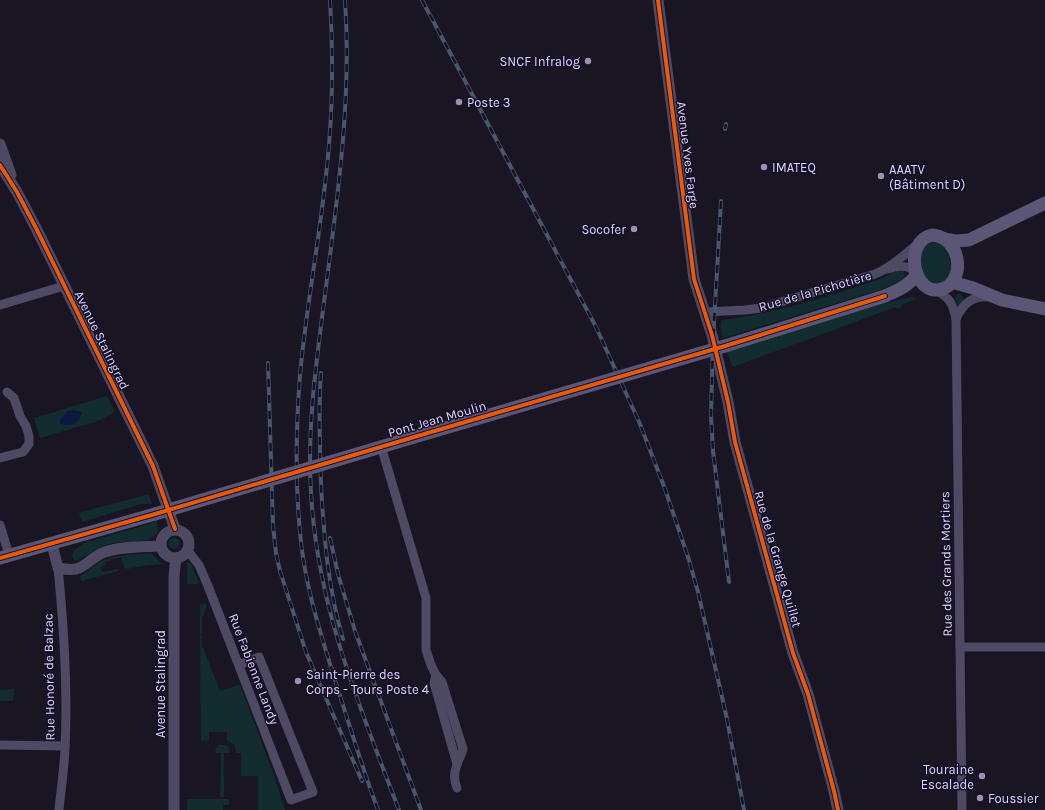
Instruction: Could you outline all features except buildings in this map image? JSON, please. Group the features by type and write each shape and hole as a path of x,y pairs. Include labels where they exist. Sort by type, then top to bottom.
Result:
{"main road":[{"path":"933,289 921,283 916,272 915,256 917,246 922,240 928,236 935,236 956,241 972,238 1045,203"},
{"path":"885,296 947,287 952,282 957,272 957,260 952,247 946,239"},
{"path":"885,296 906,286 912,281 916,272"},
{"path":"952,282 973,288 1002,300 1045,309"},
{"name":"Pont Jean Moulin","path":"4,557 156,514 381,446 725,346 885,296"}],"street":[{"name":"Avenue Yves Farge","path":"658,0 692,264 697,289 705,312"},
{"name":"Avenue Stalingrad","path":"0,144 17,192"},
{"name":"Avenue Stalingrad","path":"0,165 17,192 153,466 175,529"},
{"name":"Rue de la Pichotière","path":"705,312 761,308 875,274 885,270 917,246"},
{"path":"885,270 903,266 916,272"},
{"name":"Rue des Grands Mortiers","path":"952,282 952,296 956,318 962,810"},
{"path":"0,305 64,286"},
{"path":"933,289 948,299 954,307"},
{"path":"956,318 963,306 973,298 989,297 1002,300"},
{"name":"Rue de la Grange Quillet","path":"705,312 728,402 735,442 793,652 808,694 838,810"},
{"path":"0,458 23,452 29,444 29,436 26,426 20,416 14,398 7,392"},
{"path":"381,446 426,598 426,650 430,665 442,682 463,749 455,774 457,788"},
{"path":"0,525 4,557"},
{"path":"175,529 183,532 188,538 189,547 188,551 180,557 171,558 164,554 160,546 166,532 175,529"},
{"name":"Rue Honoré de Balzac","path":"52,544 58,568 65,646 65,746 59,810"},
{"path":"58,568 79,568 97,555 111,550 160,546"},
{"name":"Rue Fabienne Landy","path":"188,551 199,565 291,800 313,792 260,657 239,665"},
{"name":"Avenue Stalingrad","path":"174,810 174,576 176,558"},
{"path":"960,647 1045,647"},
{"path":"0,745 65,746"}],"green space":[{"path":"933,242 942,244 949,257 951,267 951,272 946,280 937,285 923,278 921,262 924,247"},
{"path":"904,270 905,279 880,290 723,338 720,326 722,320 802,304 880,279 892,272"},
{"path":"959,293 965,300 959,305 957,304 955,297"},
{"path":"911,297 917,299 901,305 902,307 897,309 896,307 733,367 726,351 870,307"},
{"path":"107,396 115,412 95,422 40,438 34,418","holes":["73,410 82,412 80,418 76,422 65,425 62,418 68,411"]},
{"path":"148,494 152,504 141,504 82,522 79,513"},
{"path":"157,520 158,533 149,540 113,543 101,547 76,561 73,559 72,555 74,550 84,543 149,524"},
{"path":"172,538 176,538 178,539 178,547 172,548 169,545 169,541"},
{"path":"151,553 162,564 127,569 124,567 121,557 105,562 106,565 101,566 102,572 118,569 119,571 81,581 80,576 101,561 119,556"},
{"path":"187,561 191,564 200,584 187,584"},
{"path":"206,604 207,606 202,618 202,634 200,634 200,605"},
{"path":"200,635 202,635 202,645 220,691 240,685 273,772 285,810 258,810 258,776 241,776 241,753 236,753 235,745 227,740 227,732 209,732 209,741 201,741"},
{"path":"14,689 13,701 0,701 0,690"},
{"path":"219,745 226,745 229,748 230,753 224,753 224,797 220,797 221,753 215,753 216,748"},
{"path":"187,799 229,799 229,805 223,805 223,810 187,810"}],"water":[{"path":"71,410 81,412 79,420 72,425 61,424 59,422 61,418"}],"railway":[{"path":"330,0 332,36 330,127 323,203 300,375 297,453 298,512 302,551 313,607 366,778 378,810"},
{"path":"345,0 347,38 345,113 338,189 313,397 310,444 311,492 315,534 331,615 355,693 399,810"},
{"path":"422,0 596,327 640,424 665,489 698,592 727,719 744,810"},
{"path":"725,129 726,124"},
{"path":"721,201 713,341 711,415 713,451 729,582"},
{"path":"268,363 273,526 280,571 306,652 362,781"},
{"path":"321,373 321,485 324,524 330,582 343,639"},
{"path":"330,538 338,574 355,631 421,810"}],"cycle path":[{"path":"658,0 694,279 712,335 728,402 735,442 793,653 808,694 838,810"},
{"path":"0,165 17,192 36,228 153,466 175,529"},
{"path":"0,558 155,514 725,346 885,296"}],"place":[{"name":"SNCF Infralog","path":"588,61"},
{"name":"Poste 3","path":"459,102"},
{"name":"IMATEQ","path":"764,167"},
{"name":"AAATV (Bâtiment D)","path":"881,176"},
{"name":"Socofer","path":"634,229"},
{"name":"Saint-Pierre des Corps - Tours Poste 4","path":"298,681"},
{"name":"Touraine Escalade","path":"982,776"},
{"name":"Foussier","path":"980,798"}]}
